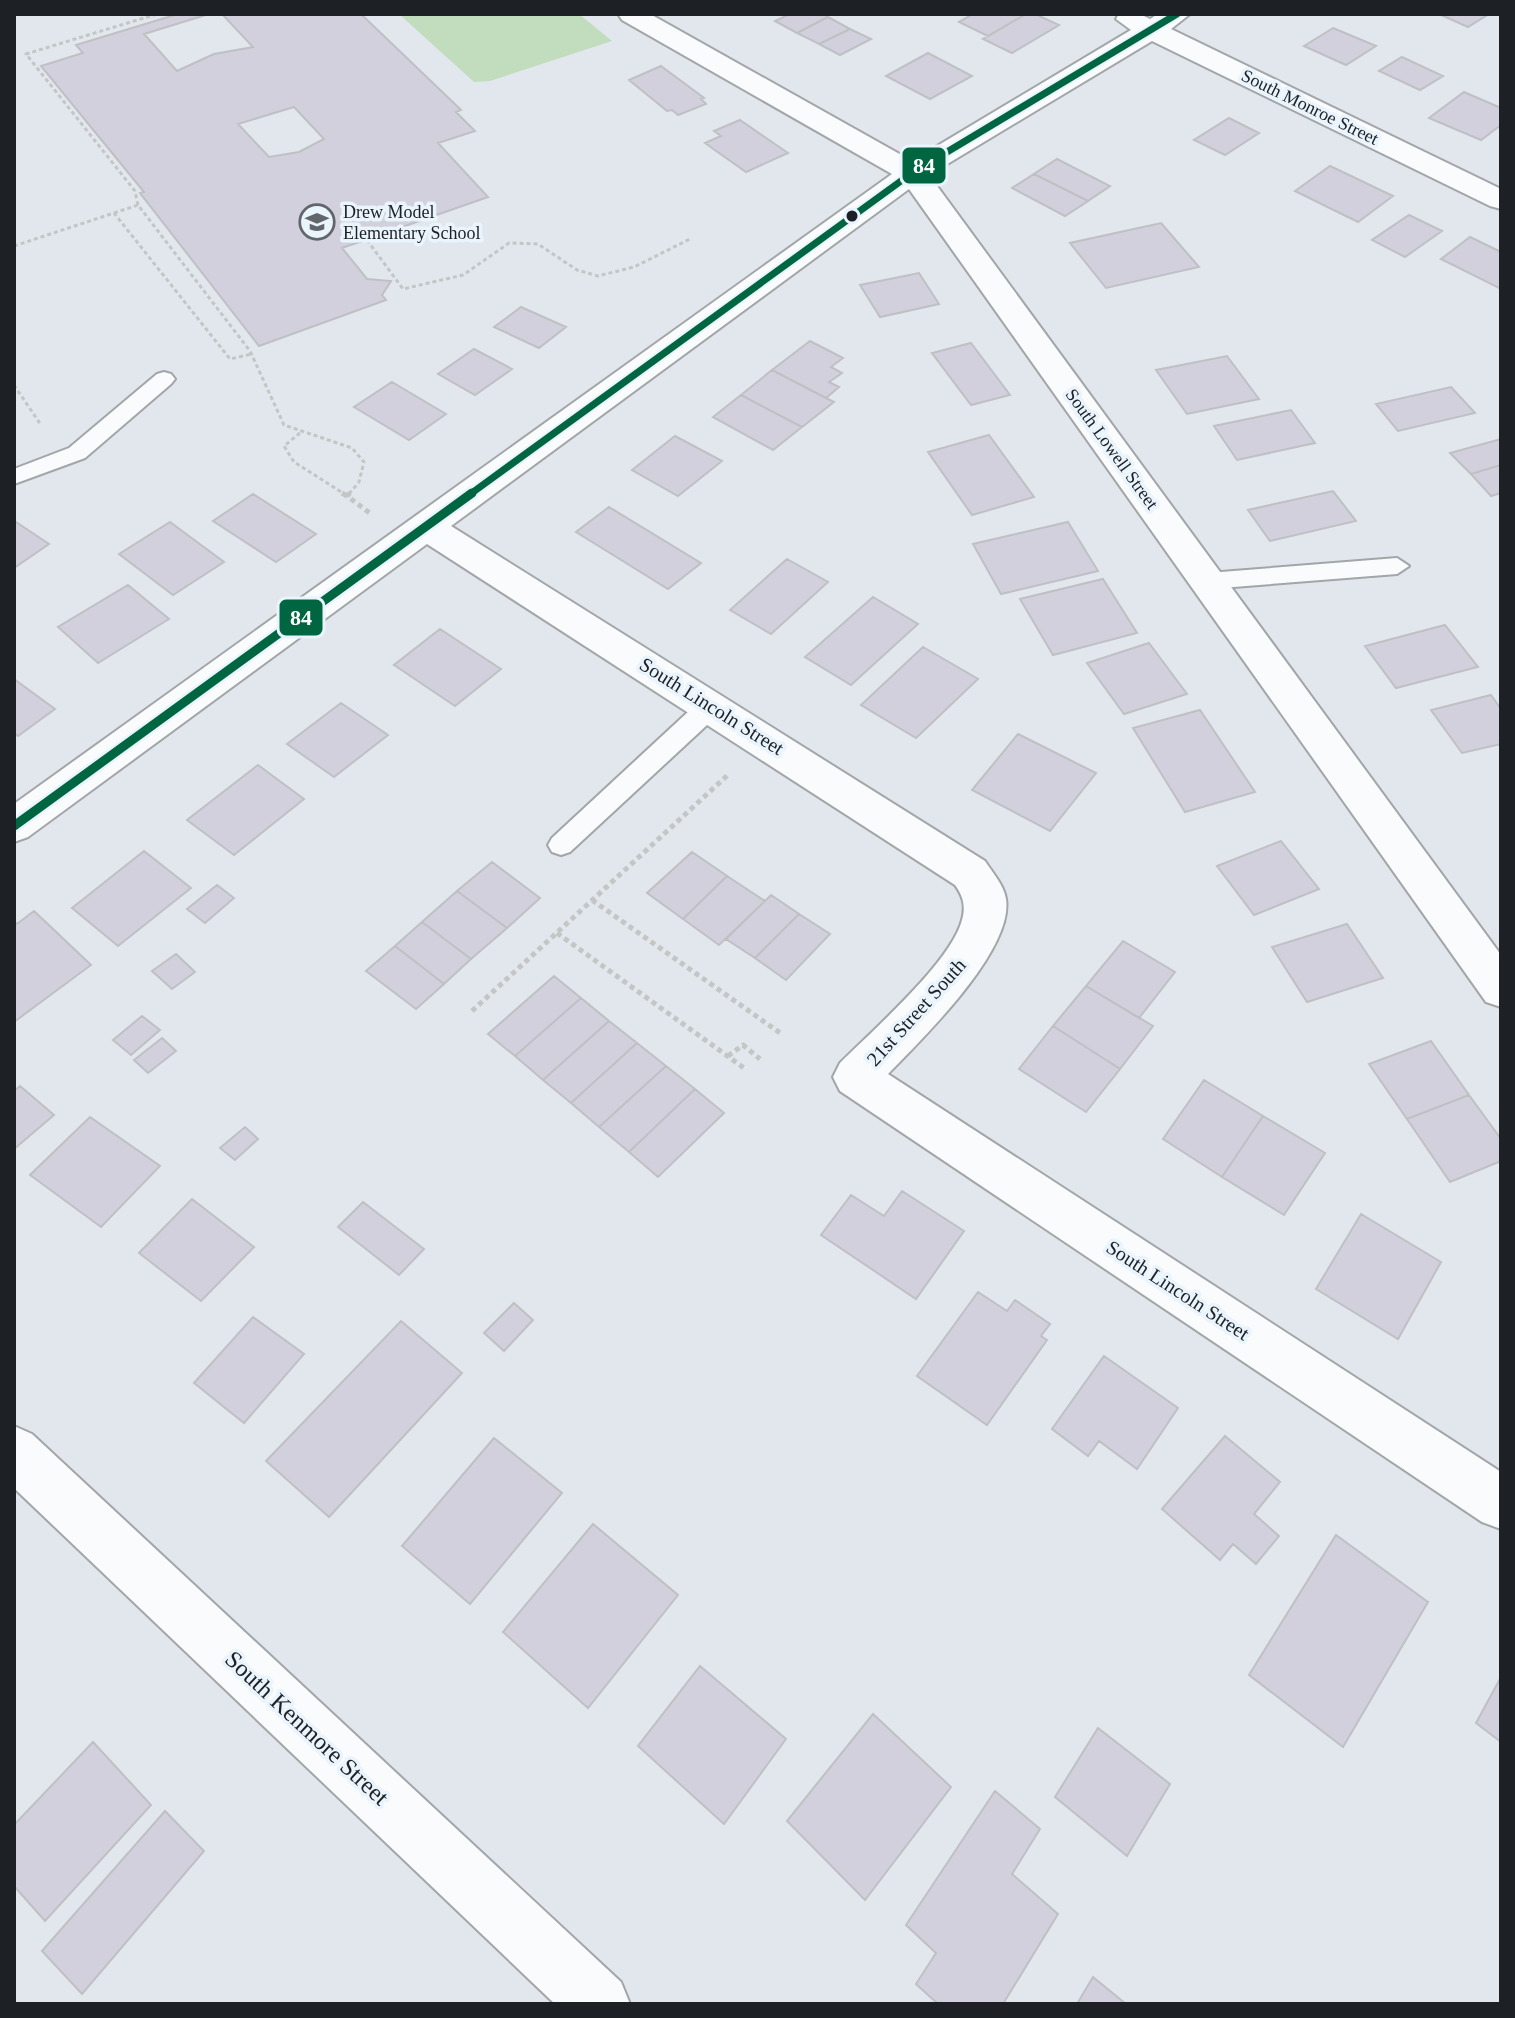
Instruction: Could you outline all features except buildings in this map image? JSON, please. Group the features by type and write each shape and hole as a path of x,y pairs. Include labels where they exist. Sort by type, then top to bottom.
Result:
{"street":[{"name":"South Lowell Street","path":"631,14 912,173 1501,989"},
{"name":"South Monroe Street","path":"1119,14 1164,22 1501,200"},
{"path":"14,826 912,173 1164,22"},
{"name":"South Lincoln Street","path":"425,526 948,855 970,873 985,900"},
{"name":"21st Street South","path":"856,1077 963,962 983,930 985,900"},
{"name":"South Lincoln Street","path":"856,1077 1501,1503"},
{"name":"South Kenmore Street","path":"14,1452 599,2004"}],"lane":[{"path":"14,477 77,453 164,379"},
{"path":"1208,581 1397,566"},
{"path":"561,845 711,706"}],"path":[{"path":"157,14 26,54 135,191 138,205 252,354 284,425 352,448 364,462 359,482 347,496"},
{"path":"14,246 138,205"},
{"path":"114,213 230,359 252,354"},
{"path":"367,240 403,289 464,275 506,243 533,243 558,253 575,270 597,276 624,270 690,239"},
{"path":"14,385 41,425"},
{"path":"301,433 284,446 294,462 376,518"},
{"path":"472,1011 740,763"},
{"path":"592,900 783,1035"},
{"path":"557,933 744,1068"},
{"path":"728,1056 743,1045 760,1059"}],"green space":[{"path":"399,14 579,14 612,41 490,81 474,82"}],"transit line":[{"name":"84","path":"14,826 912,173 1177,14"}],"place":[{"name":"Drew Model Elementary School","path":"317,222"}]}
